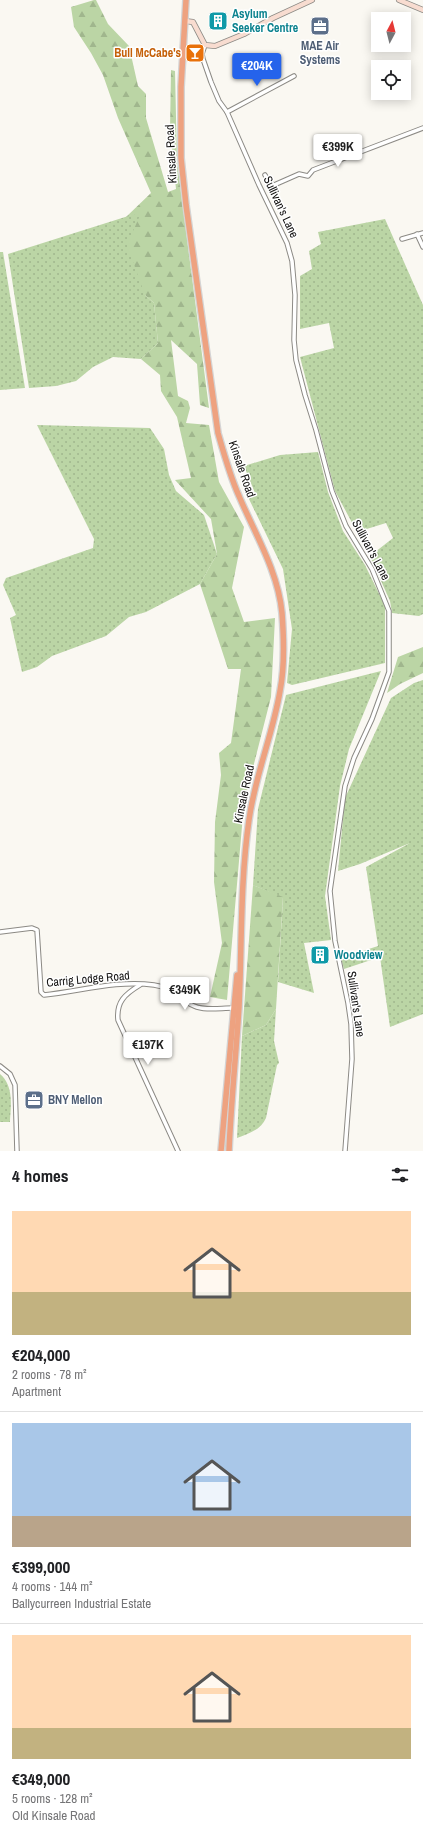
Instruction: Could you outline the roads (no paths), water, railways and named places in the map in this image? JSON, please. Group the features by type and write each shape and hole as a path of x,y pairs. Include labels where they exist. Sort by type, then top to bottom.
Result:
{"highway":[{"name":"Kinsale Road","path":"186,0 181,87 181,158 186,205 218,433 227,466 238,495 272,570 281,611 283,636 283,662 280,692 256,779 248,822 241,937 239,1007 229,1151"},
{"name":"Kinsale Road","path":"221,1151 233,1008 241,937"}],"main road":[{"path":"185,21 193,22 205,45 215,46 244,34 273,18 312,0"},
{"path":"400,0 423,10"}],"street":[{"name":"Sullivan's Lane","path":"205,45 202,54 219,100 228,112 259,185 287,243 292,262 295,295 294,340 296,360 332,492 346,526 372,568 389,611 390,672 374,714 354,758 345,786 330,891 335,940 351,1024 352,1059 345,1151"},
{"path":"228,112 294,76"},
{"path":"265,175 268,182 274,185 299,174 308,176 313,170 423,128"},
{"path":"402,239 423,233"},
{"path":"417,234 423,247"},
{"path":"0,932 32,928 35,929 37,923"},
{"name":"Carrig Lodge Road","path":"35,929 37,930 38,935 41,992 44,995 98,986 142,985"},
{"path":"178,1151 118,1020 118,1007 122,998 142,985 154,985 167,988 186,1002 198,1008 233,1008"},
{"path":"0,1066 10,1074 15,1085 17,1151"}],"place":[{"name":"Asylum Seeker Centre","path":"218,21"},
{"name":"MAE Air Systems","path":"320,26"},
{"name":"Bull McCabe's","path":"195,53"},
{"name":"Woodview","path":"320,955"},
{"name":"BNY Mellon","path":"34,1100"}]}
